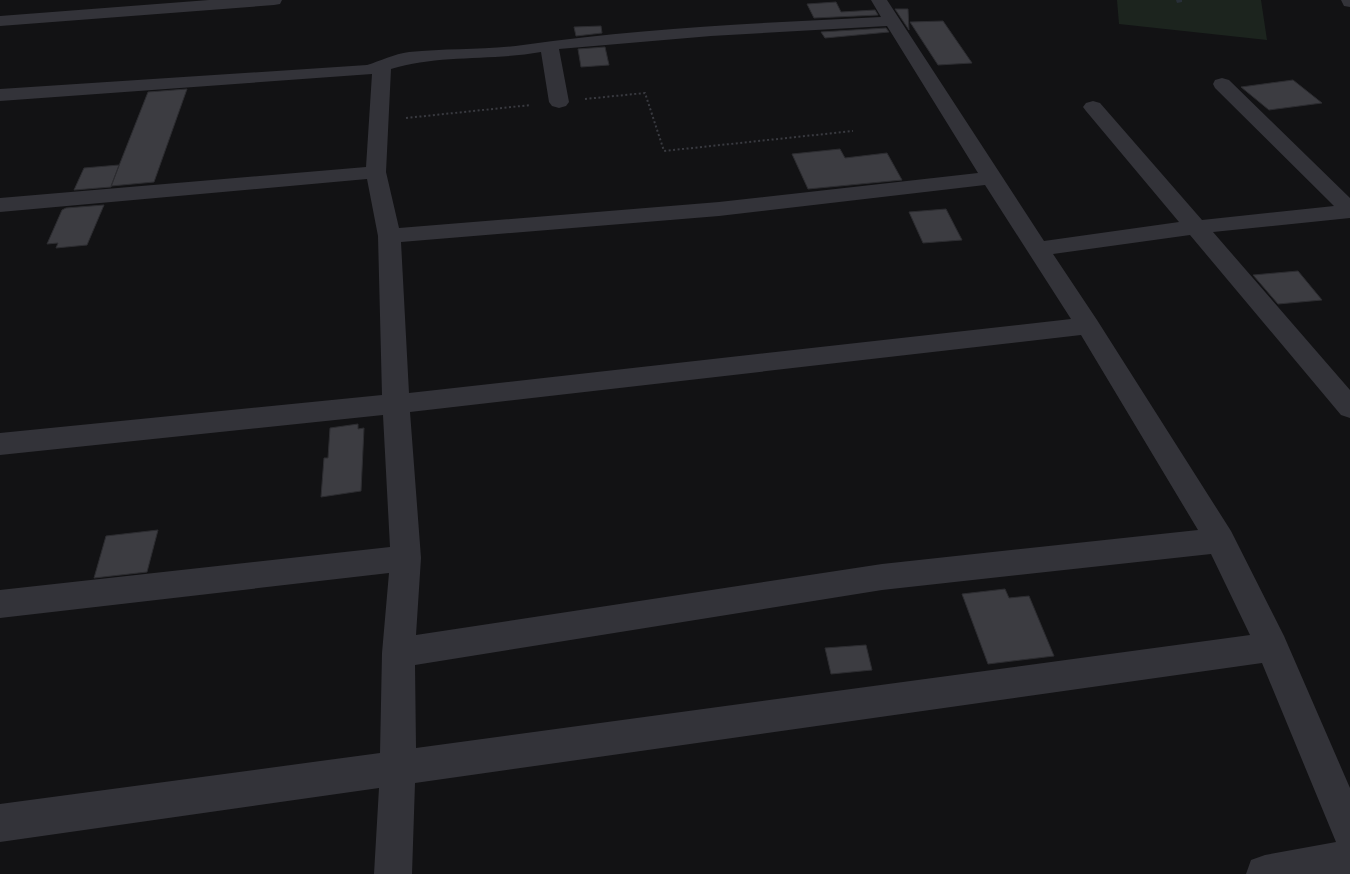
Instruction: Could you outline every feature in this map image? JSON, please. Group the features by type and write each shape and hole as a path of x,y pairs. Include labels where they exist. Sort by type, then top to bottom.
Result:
{"street":[{"path":"0,21 274,0"},
{"path":"879,0 894,21 991,178 1088,326 1220,540 1272,647 1350,832"},
{"path":"0,95 304,76 368,70 382,64 408,58 522,50 549,45 711,31 894,21"},
{"path":"549,45 559,102"},
{"path":"382,64 376,172 388,236 406,558 398,653 398,768 393,874"},
{"path":"1222,84 1350,211"},
{"path":"1093,107 1350,408"},
{"path":"0,205 376,172"},
{"path":"388,236 719,209 991,178"},
{"path":"1038,250 1197,227 1350,211"},
{"path":"0,444 396,404 1088,326"},
{"path":"398,653 882,577 1220,540"},
{"path":"0,604 406,558"},
{"path":"0,823 1272,647"},
{"path":"1265,874 1350,859"}],"path":[{"path":"380,121 645,93 664,151 853,131"}],"shaded area":[{"path":"1117,0 1261,0 1267,40 1119,24"}],"building":[{"path":"836,2 841,12 875,10 878,15 814,18 807,4"},
{"path":"895,9 908,9 909,30"},
{"path":"943,21 972,63 938,65 910,22"},
{"path":"601,26 602,33 576,36 574,27"},
{"path":"886,28 889,32 825,38 821,32"},
{"path":"605,47 609,65 581,67 578,49"},
{"path":"1293,80 1322,103 1269,110 1241,87"},
{"path":"187,89 154,182 111,186 148,92"},
{"path":"840,149 845,158 887,153 902,180 808,189 792,154"},
{"path":"119,165 111,187 74,190 84,168"},
{"path":"104,205 87,245 56,248 58,243 47,244 62,210 66,208"},
{"path":"946,209 962,240 923,243 909,212"},
{"path":"1298,271 1322,300 1278,304 1253,275"},
{"path":"358,424 358,429 364,428 361,491 321,497 324,458 328,458 330,428"},
{"path":"158,530 147,572 94,578 106,536"},
{"path":"1005,589 1009,598 1029,596 1054,656 988,664 962,594"},
{"path":"866,645 872,670 831,674 825,648"}]}
